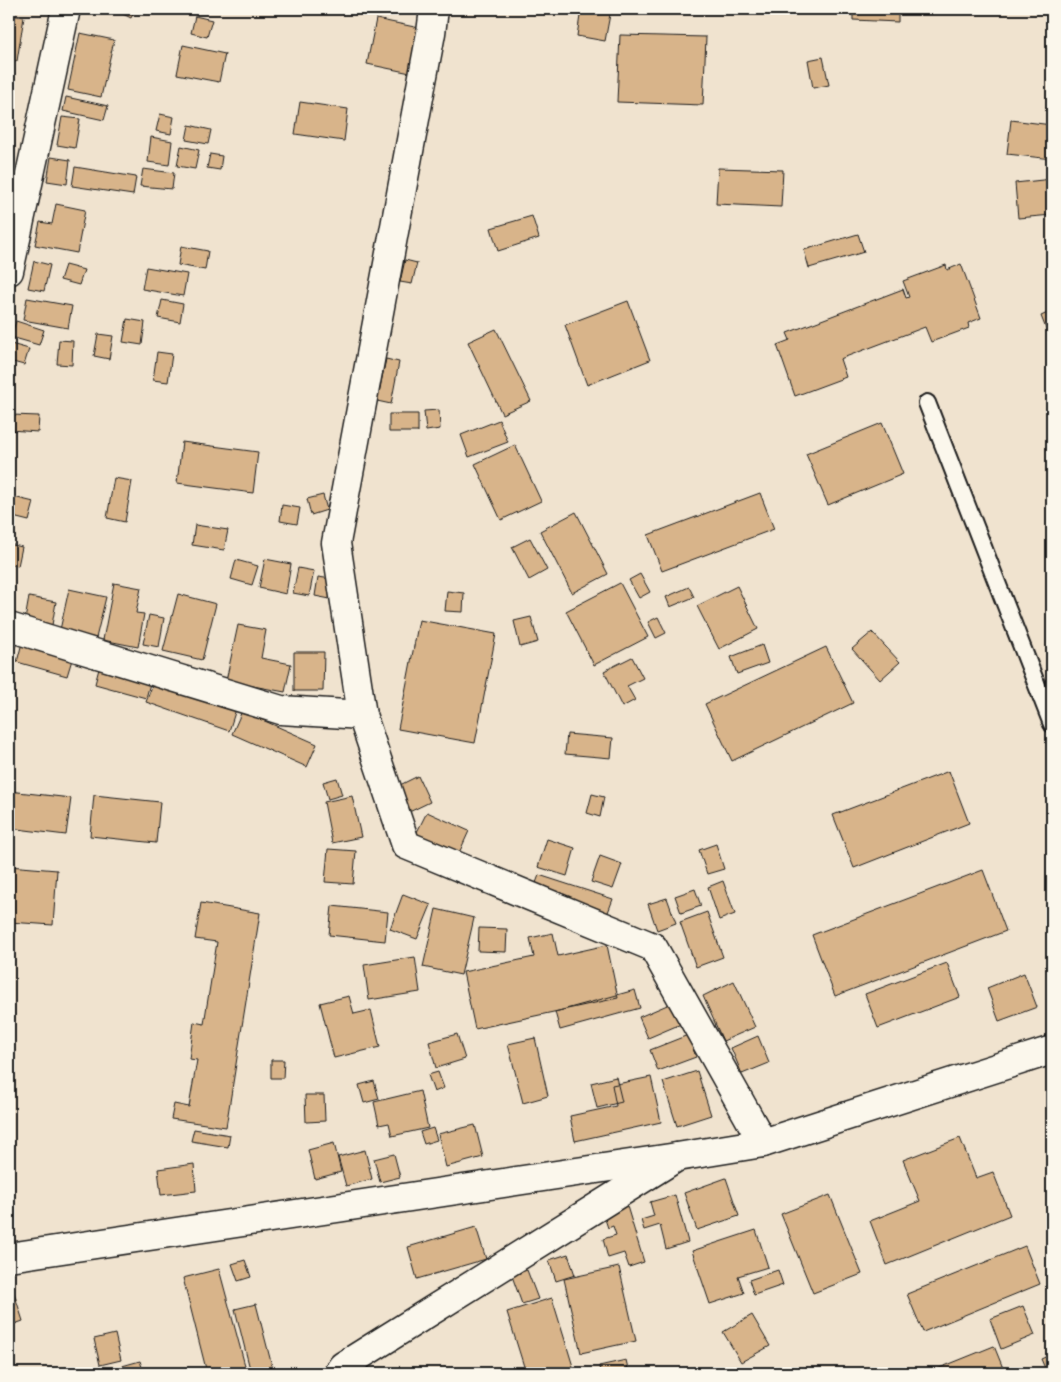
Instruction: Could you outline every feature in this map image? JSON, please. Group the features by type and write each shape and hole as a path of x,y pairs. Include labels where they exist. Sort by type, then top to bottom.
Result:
{"street":[{"path":"9,271 66,9"},
{"path":"434,9 432,33 336,543 362,715 406,845 653,947 763,1143"},
{"path":"9,627 280,710 362,715"},
{"path":"9,1257 763,1143 1052,1050"},
{"path":"338,1373 343,1366 677,1157"}],"lane":[{"path":"927,403 1052,724"}],"building":[{"path":"118,9 135,9 131,18 117,11"},
{"path":"581,9 611,9 605,41 577,36"},
{"path":"853,9 898,9 898,22 853,20"},
{"path":"9,15 24,17 17,61 9,60"},
{"path":"195,16 212,20 207,37 191,33"},
{"path":"376,19 429,30 420,75 367,64"},
{"path":"80,33 114,40 101,97 68,90"},
{"path":"620,35 706,37 703,105 617,102"},
{"path":"183,45 225,54 219,82 177,74"},
{"path":"823,57 829,85 813,88 808,60"},
{"path":"66,97 108,106 104,120 63,111"},
{"path":"300,102 348,109 344,141 295,134"},
{"path":"160,114 174,117 171,134 156,131"},
{"path":"62,117 80,119 75,148 57,145"},
{"path":"1011,120 1052,125 1052,159 1007,154"},
{"path":"189,125 211,130 208,144 186,140"},
{"path":"151,137 172,141 169,165 148,162"},
{"path":"181,146 199,150 195,169 177,166"},
{"path":"210,154 222,156 220,170 207,168"},
{"path":"51,157 70,160 67,184 47,181"},
{"path":"75,167 136,177 133,195 72,186"},
{"path":"718,168 783,170 781,207 716,204"},
{"path":"143,169 174,173 172,189 140,186"},
{"path":"1052,179 1052,215 1018,218 1015,183"},
{"path":"56,204 85,210 77,253 35,245 40,222 52,224"},
{"path":"532,216 539,238 498,251 491,228"},
{"path":"858,234 864,252 809,268 804,250"},
{"path":"181,246 208,251 205,270 178,265"},
{"path":"405,260 417,263 412,284 400,282"},
{"path":"34,261 50,265 44,291 28,288"},
{"path":"961,264 981,318 968,323 969,328 931,342 925,327 840,359 846,377 795,396 777,345 790,340 787,333 903,289 906,298 909,297 903,281 946,265 947,270"},
{"path":"65,265 84,270 79,285 60,280"},
{"path":"146,267 187,274 183,296 142,289"},
{"path":"27,298 72,306 68,328 23,320"},
{"path":"162,300 183,304 180,322 158,318"},
{"path":"628,301 650,360 587,385 565,325"},
{"path":"1052,311 1052,344 1041,316"},
{"path":"127,319 145,322 142,345 123,342"},
{"path":"16,321 44,330 39,345 11,337"},
{"path":"496,329 531,401 502,414 468,342"},
{"path":"98,334 113,336 109,359 94,356"},
{"path":"59,340 73,341 72,365 57,364"},
{"path":"11,344 29,349 24,365 9,361"},
{"path":"157,352 172,354 168,382 153,380"},
{"path":"386,359 399,362 391,404 377,401"},
{"path":"439,410 440,429 426,431 424,411"},
{"path":"389,414 418,414 418,432 389,432"},
{"path":"12,415 39,416 38,432 10,430"},
{"path":"499,420 508,442 469,457 461,435"},
{"path":"882,423 903,474 828,505 806,454"},
{"path":"182,442 258,452 253,493 177,483"},
{"path":"515,445 541,501 501,520 475,464"},
{"path":"114,478 132,481 125,522 107,518"},
{"path":"760,493 774,529 662,571 648,535"},
{"path":"323,495 327,510 311,515 307,499"},
{"path":"9,496 34,502 29,521 9,516"},
{"path":"282,505 300,508 297,524 280,521"},
{"path":"576,512 608,574 572,593 540,531"},
{"path":"195,525 228,530 224,550 192,545"},
{"path":"530,538 547,570 529,580 512,547"},
{"path":"9,544 22,547 18,566 9,564"},
{"path":"265,559 291,564 286,594 259,588"},
{"path":"236,560 258,566 252,585 231,579"},
{"path":"298,568 314,571 309,596 293,593"},
{"path":"640,574 650,592 639,598 629,580"},
{"path":"318,577 338,580 335,600 315,596"},
{"path":"114,583 141,588 136,613 144,614 138,647 103,640"},
{"path":"620,583 648,637 594,665 566,611"},
{"path":"737,586 758,629 719,649 697,606"},
{"path":"689,587 694,597 670,607 666,597"},
{"path":"69,589 106,597 96,638 60,630"},
{"path":"447,591 464,593 463,612 445,611"},
{"path":"178,594 216,604 202,660 163,651"},
{"path":"29,597 56,602 52,625 25,620"},
{"path":"149,615 164,618 159,647 143,644"},
{"path":"531,617 538,642 520,647 514,621"},
{"path":"658,617 666,633 656,638 648,622"},
{"path":"419,620 496,634 475,743 398,729"},
{"path":"238,625 266,630 261,658 291,664 285,692 226,681"},
{"path":"872,632 900,662 880,680 852,649"},
{"path":"9,634 18,637 11,660 9,659"},
{"path":"23,639 74,653 67,676 17,662"},
{"path":"762,645 768,663 737,674 731,657"},
{"path":"826,647 853,703 732,761 705,704"},
{"path":"294,652 324,652 323,691 294,691"},
{"path":"632,657 643,678 627,686 635,700 622,707 604,671"},
{"path":"101,661 152,676 146,698 95,684"},
{"path":"155,678 237,706 229,731 146,702"},
{"path":"242,711 317,744 307,767 232,734"},
{"path":"567,734 613,738 611,758 565,754"},
{"path":"949,771 969,823 854,868 833,815"},
{"path":"418,776 430,802 405,814 392,789"},
{"path":"337,778 342,795 328,799 323,782"},
{"path":"9,791 71,798 66,835 9,828"},
{"path":"592,794 604,797 600,817 587,813"},
{"path":"94,795 160,802 156,843 90,836"},
{"path":"352,796 361,837 332,843 324,802"},
{"path":"427,812 469,831 459,853 416,834"},
{"path":"547,839 575,848 567,876 538,867"},
{"path":"716,844 724,869 707,874 699,850"},
{"path":"328,849 356,851 353,884 325,882"},
{"path":"600,856 622,864 613,889 591,882"},
{"path":"9,866 57,870 53,925 9,922"},
{"path":"983,870 1006,931 835,996 812,935"},
{"path":"539,875 613,899 607,915 533,891"},
{"path":"723,881 735,914 719,920 708,887"},
{"path":"695,889 701,906 681,913 675,896"},
{"path":"403,894 431,905 417,939 390,929"},
{"path":"667,898 676,923 657,930 648,904"},
{"path":"201,903 260,913 226,1127 171,1119 174,1104 189,1107 197,1060 189,1059 194,1022 204,1024 217,942 195,939"},
{"path":"332,906 388,912 385,941 329,935"},
{"path":"436,909 474,918 461,975 423,967"},
{"path":"707,912 723,957 696,967 680,922"},
{"path":"479,928 507,929 506,952 478,951"},
{"path":"553,933 558,956 607,945 618,998 475,1029 463,972 534,957 530,938"},
{"path":"415,957 420,992 369,1000 364,965"},
{"path":"947,963 960,997 878,1028 865,994"},
{"path":"1024,973 1037,1007 999,1021 987,988"},
{"path":"734,981 755,1027 723,1041 703,996"},
{"path":"635,990 640,1008 560,1030 555,1012"},
{"path":"349,996 354,1014 371,1010 380,1047 334,1058 320,1003"},
{"path":"672,1003 681,1024 648,1038 639,1017"},
{"path":"457,1034 465,1059 436,1068 429,1042"},
{"path":"688,1035 696,1057 658,1071 650,1050"},
{"path":"758,1036 769,1063 742,1074 731,1048"},
{"path":"535,1038 548,1096 523,1103 508,1044"},
{"path":"271,1060 284,1060 283,1078 271,1078"},
{"path":"697,1071 711,1115 677,1126 663,1082"},
{"path":"438,1072 444,1088 434,1092 428,1075"},
{"path":"616,1077 622,1102 597,1108 591,1083"},
{"path":"651,1077 661,1122 575,1141 570,1116 616,1106 612,1085"},
{"path":"374,1081 379,1099 364,1103 359,1085"},
{"path":"420,1091 428,1128 392,1136 389,1123 379,1125 374,1102"},
{"path":"305,1095 324,1095 325,1121 306,1122"},
{"path":"475,1125 483,1157 446,1167 438,1134"},
{"path":"433,1128 437,1140 424,1144 420,1132"},
{"path":"194,1129 230,1135 228,1147 191,1141"},
{"path":"960,1138 976,1178 993,1172 1010,1215 887,1265 870,1221 920,1201 903,1160"},
{"path":"334,1143 341,1172 315,1179 308,1150"},
{"path":"365,1150 372,1179 346,1186 338,1157"},
{"path":"394,1154 400,1177 380,1182 374,1159"},
{"path":"194,1164 196,1191 161,1195 158,1169"},
{"path":"726,1178 739,1216 697,1230 684,1193"},
{"path":"675,1195 688,1242 666,1249 660,1225 644,1230 641,1220 654,1216 650,1202"},
{"path":"830,1195 862,1274 813,1293 781,1214"},
{"path":"626,1203 644,1262 629,1267 624,1253 608,1258 603,1239 616,1235 613,1226 608,1228 604,1216"},
{"path":"476,1227 486,1259 417,1279 408,1247"},
{"path":"756,1230 768,1267 738,1276 744,1293 710,1304 692,1251"},
{"path":"1025,1246 1040,1284 923,1332 907,1294"},
{"path":"568,1254 575,1275 556,1281 549,1260"},
{"path":"245,1260 251,1277 238,1281 232,1264"},
{"path":"619,1267 636,1341 581,1353 564,1279"},
{"path":"219,1269 247,1373 207,1373 183,1278"},
{"path":"527,1270 538,1299 522,1304 512,1276"},
{"path":"778,1270 783,1285 754,1295 749,1280"},
{"path":"14,1293 23,1321 9,1326 9,1295"},
{"path":"552,1298 575,1373 526,1373 507,1312"},
{"path":"256,1304 273,1370 251,1373 235,1309"},
{"path":"1023,1306 1035,1335 1001,1349 990,1319"},
{"path":"752,1315 770,1346 741,1362 723,1332"},
{"path":"115,1334 121,1360 100,1365 94,1339"},
{"path":"994,1346 1005,1373 938,1373 937,1369"},
{"path":"1052,1354 1052,1373 1047,1373 1041,1359"},
{"path":"626,1360 629,1373 600,1373 599,1366"},
{"path":"140,1361 144,1373 124,1373 122,1366"}]}
